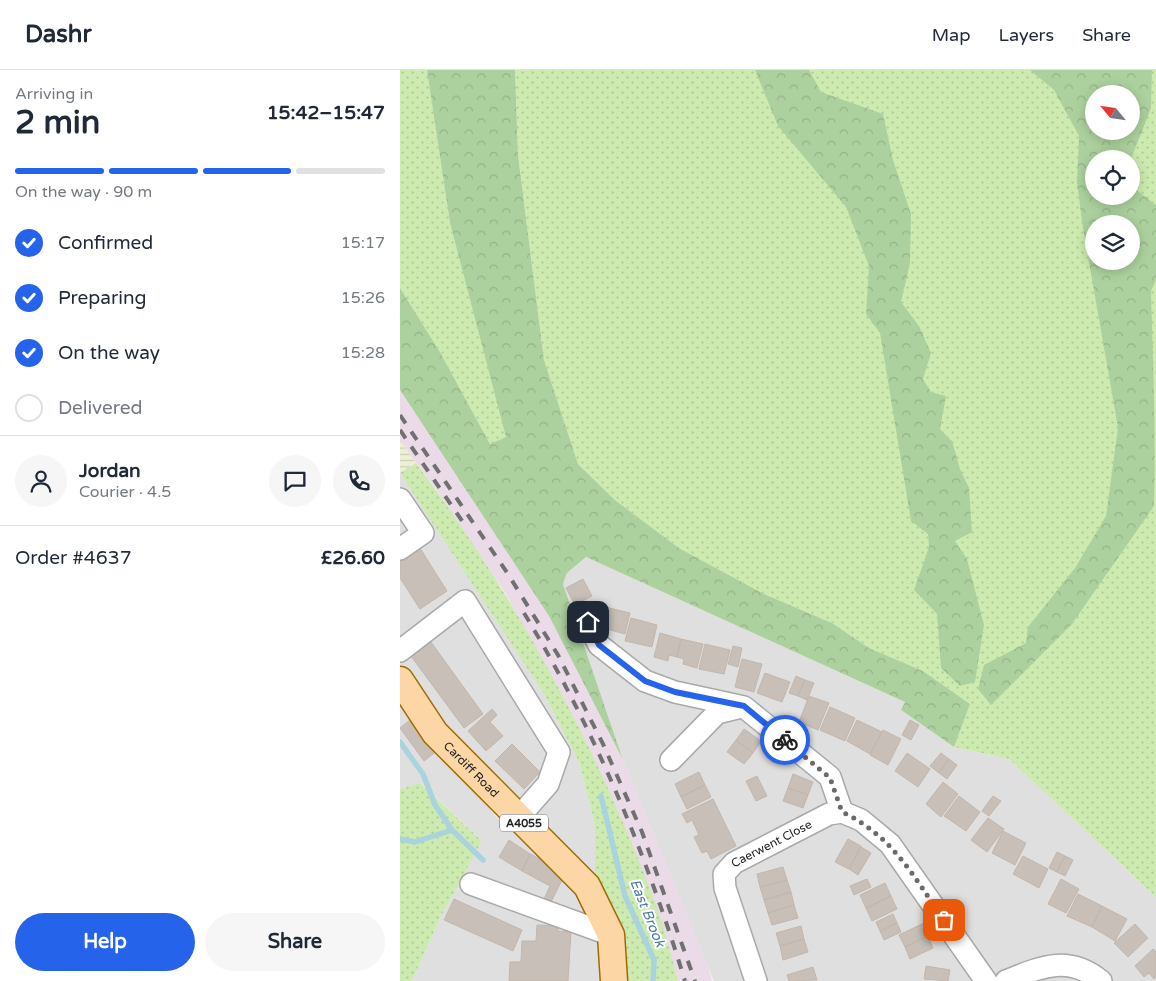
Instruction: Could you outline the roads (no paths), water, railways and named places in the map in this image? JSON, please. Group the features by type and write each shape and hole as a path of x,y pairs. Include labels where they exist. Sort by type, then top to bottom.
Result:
{"main road":[{"name":"Cardiff Road","path":"400,680 435,733 587,886 611,935 614,981"}],"street":[{"path":"400,499 423,533 400,549"},
{"path":"400,651 465,601 559,752 548,784 518,818"},
{"path":"588,622 599,645 645,681 675,692 744,706 830,778 842,812 861,820 890,844 986,981"},
{"path":"671,760 717,713 744,706"},
{"name":"Caerwent Close","path":"756,981 725,888 724,874 734,864 829,814 842,812"},
{"path":"471,884 611,935"},
{"path":"1006,981 1037,968 1063,964 1089,971 1101,981"}],"waterway":[{"path":"400,742 423,774 435,805 452,830"},
{"name":"East Brook","path":"601,796 625,896 654,960 653,981"},
{"name":"East Brook","path":"400,839 415,842 452,830 483,860"}],"railway":[{"path":"400,415 508,574 558,655 603,744 642,832 695,981"},
{"path":"400,430 467,528"},
{"path":"524,613 573,701 616,792 653,886 685,981"}]}
